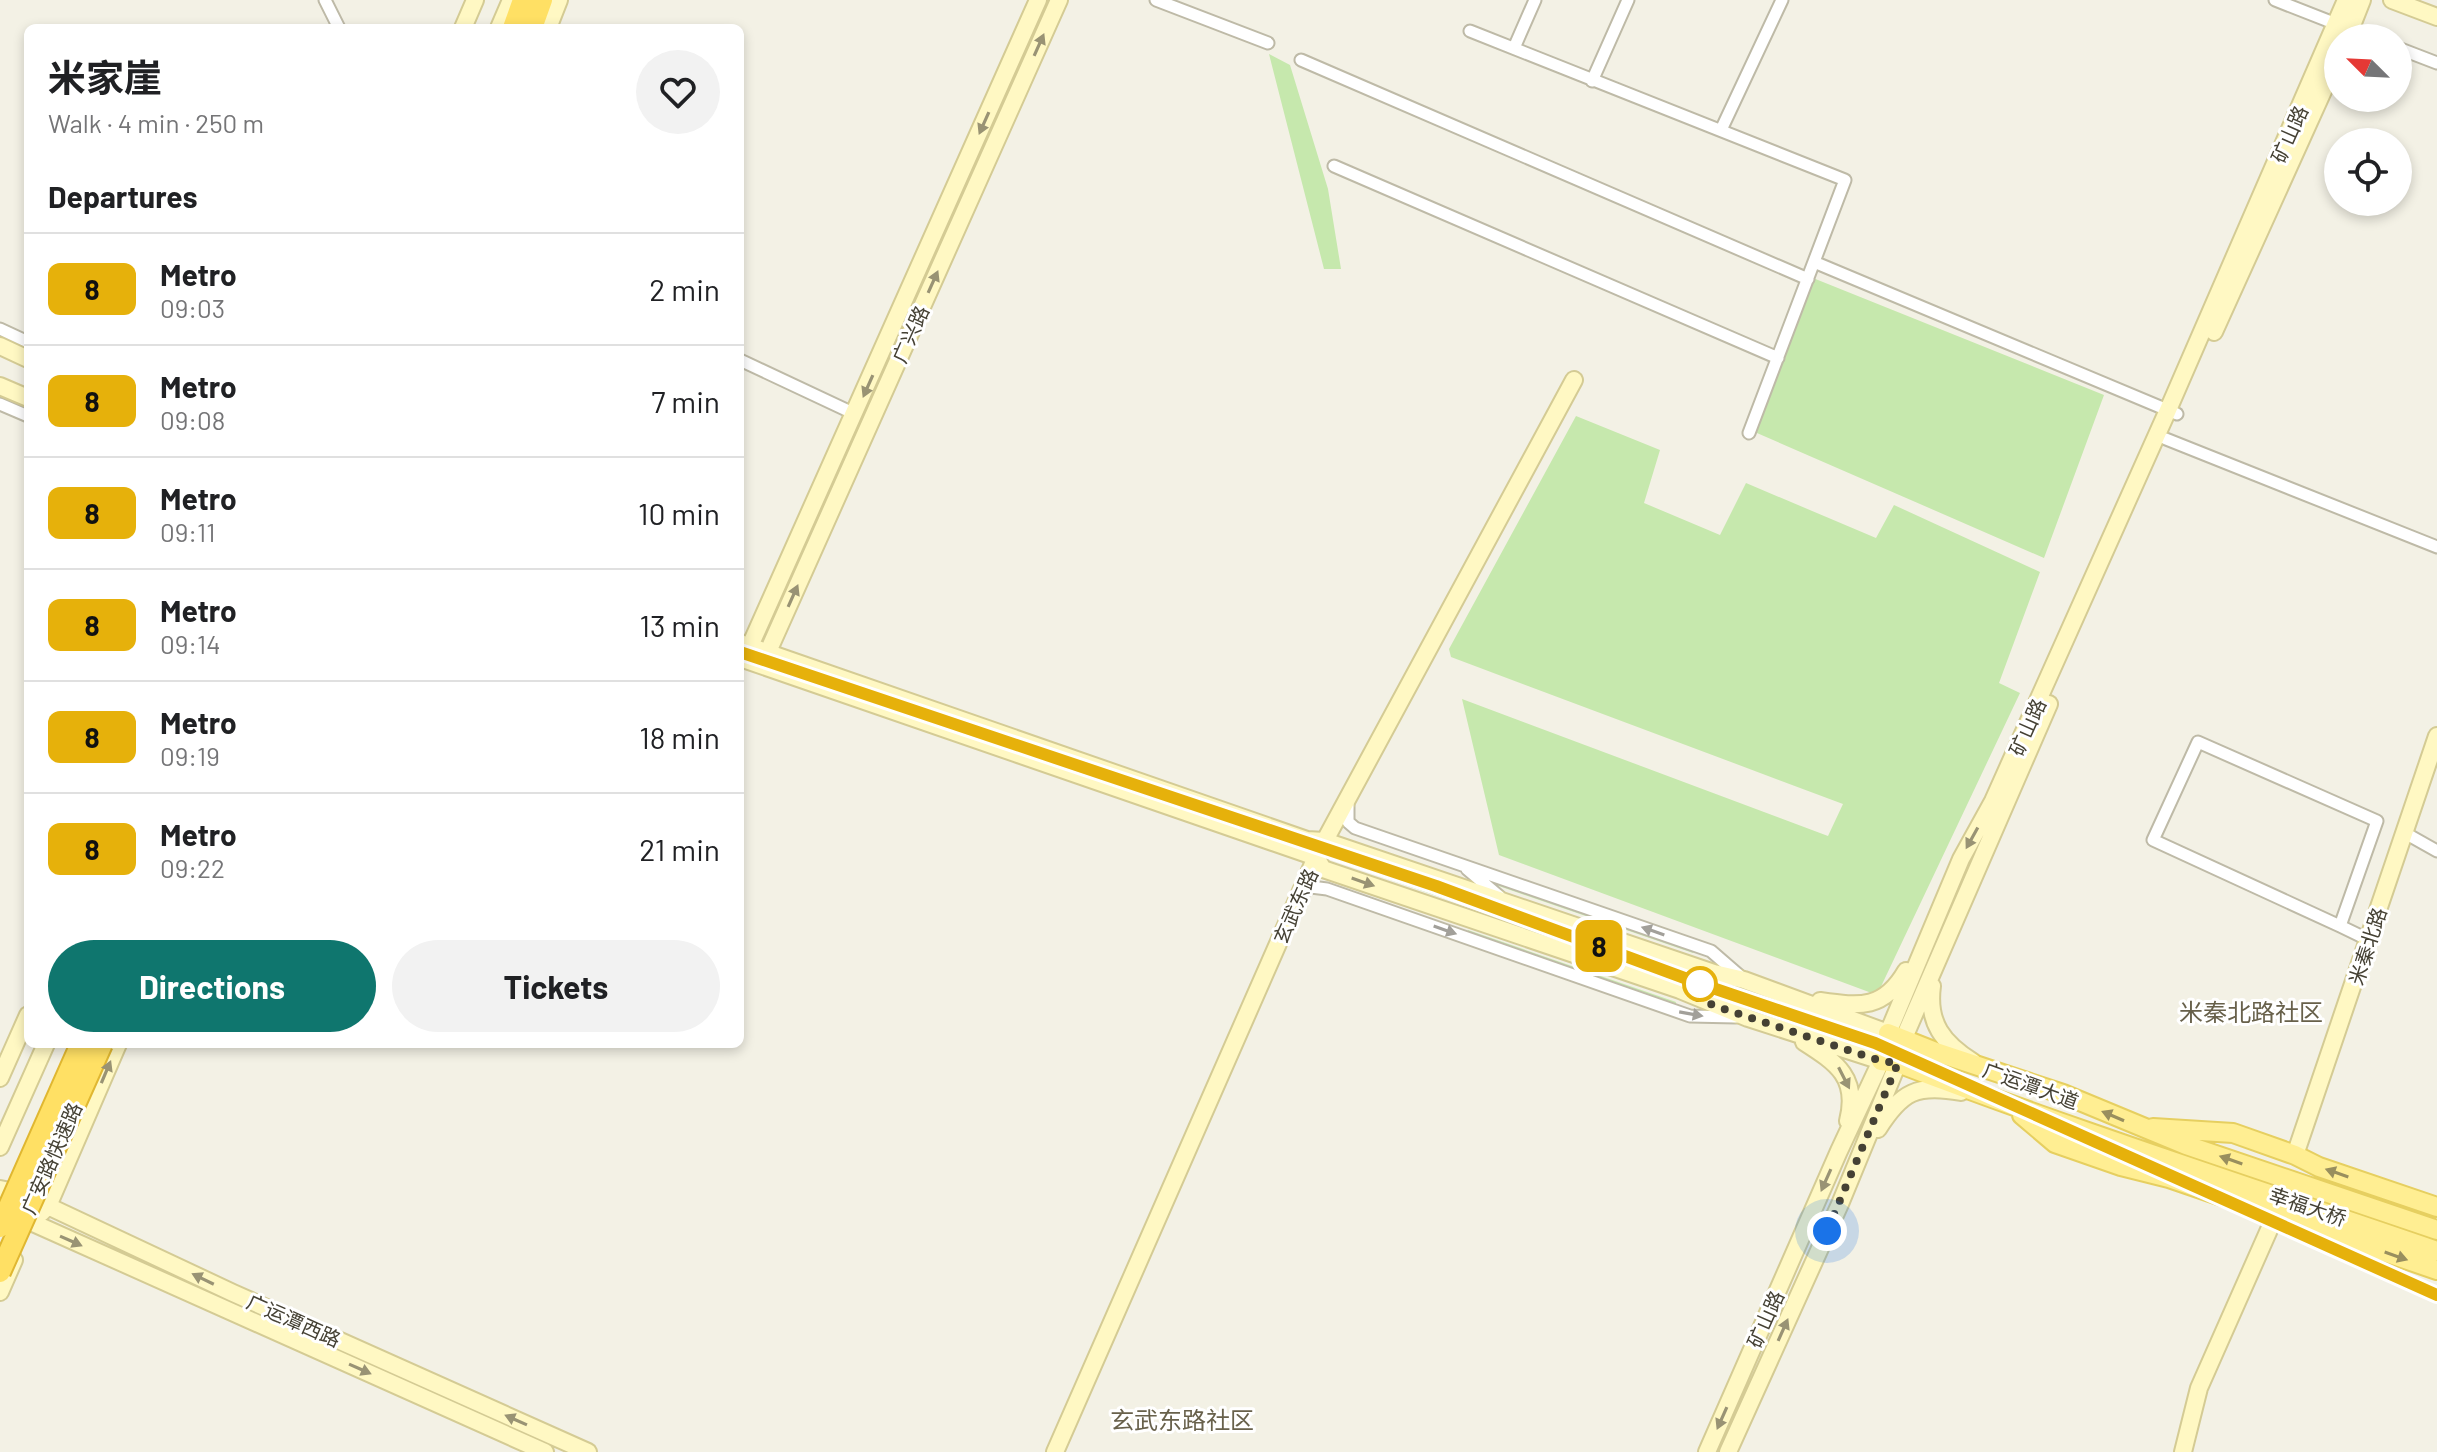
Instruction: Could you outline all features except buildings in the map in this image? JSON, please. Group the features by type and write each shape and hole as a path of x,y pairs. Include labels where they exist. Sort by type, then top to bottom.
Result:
{"highway":[{"path":"516,24 526,0"},
{"path":"533,24 542,0"},
{"name":"广安路快速路","path":"4,1216 80,1048"},
{"name":"广安路快速路","path":"0,1272 100,1048"}],"main road":[{"path":"465,24 475,0"},
{"path":"501,24 511,0"},
{"path":"550,24 559,0"},
{"name":"广兴路","path":"749,653 1038,0"},
{"name":"广兴路","path":"749,653 1059,0"},
{"name":"矿山路","path":"2345,24 2346,0"},
{"name":"矿山路","path":"2349,24 2362,0"},
{"path":"2392,0 2437,17"},
{"name":"矿山路","path":"1896,1036 1937,961 2166,439 2173,412 2324,78"},
{"name":"矿山路","path":"1728,1452 1855,1168 1926,939 2324,88"},
{"path":"0,346 24,357"},
{"name":"玄武东路","path":"1055,1452 1316,857 1574,380"},
{"path":"0,386 24,396"},
{"name":"广运潭大道","path":"749,653 1307,840 1325,841 1714,973 1744,980 2063,1094 2141,1128 2182,1153"},
{"name":"广运潭大道","path":"749,653 1316,857 1323,869 1680,990 1748,1018 1890,1062 2014,1107 2182,1153"},
{"name":"米秦北路","path":"2295,1155 2437,736"},
{"path":"1792,997 1849,1004 1880,1000 1897,986 1926,939"},
{"path":"1937,961 1930,1005 1934,1021 1949,1044 1981,1067"},
{"path":"0,1078 24,1024"},
{"path":"1786,1030 1832,1060 1846,1077 1851,1106 1839,1151"},
{"path":"0,1147 44,1048"},
{"path":"0,1239 4,1216 20,1193 80,1048"},
{"path":"0,1292 31,1222 48,1206 116,1048"},
{"name":"矿山路","path":"1707,1452 1839,1151 1890,1062"},
{"path":"1855,1168 1888,1113 1907,1094 1930,1088 1986,1096"},
{"path":"2014,1107 2055,1143 2121,1166 2169,1178 2437,1270"},
{"path":"2141,1128 2233,1133 2319,1167 2437,1207"},
{"name":"幸福大桥","path":"2182,1153 2437,1230"},
{"name":"幸福大桥","path":"2182,1153 2437,1251"},
{"name":"广运潭西路","path":"0,1189 20,1193 233,1293 588,1452"},
{"path":"2183,1452 2199,1388 2276,1214"},
{"name":"广运潭西路","path":"4,1216 31,1222 545,1452"}],"street":[{"path":"325,0 337,24"},
{"path":"1156,0 1268,43"},
{"path":"1514,48 1535,0"},
{"path":"1592,81 1628,0"},
{"path":"1721,130 1782,0"},
{"path":"2275,0 2329,24"},
{"path":"1470,31 1845,180 1749,433"},
{"path":"2412,53 2437,63"},
{"path":"1301,60 1808,279"},
{"path":"1334,166 1778,358"},
{"path":"1814,262 2173,412"},
{"path":"0,329 24,340"},
{"path":"744,362 855,414"},
{"path":"0,404 24,414"},
{"path":"2166,439 2437,547"},
{"path":"2340,926 2377,821 2198,742 2153,840 2369,940"},
{"path":"1354,788 1347,812 1351,826 1711,951 1744,980"},
{"path":"2405,833 2437,851"},
{"path":"1462,865 1503,900"},
{"path":"1297,901 1311,887 1327,889 1690,1016 1748,1018"}],"green space":[{"path":"1269,54 1290,65 1328,189 1341,269 1324,269"},
{"path":"1808,276 2104,395 2044,558 1750,430"},
{"path":"1576,416 1660,450 1644,503 1720,535 1746,483 1876,538 1894,505 2040,572 1999,683 2020,693 1877,995 1499,855 1462,699 1828,836 1843,804 1451,657 1449,649"},
{"path":"1355,861 1856,1034 1854,1040 1353,867"},
{"path":"1494,880 1695,949 1693,953 1493,884"},
{"path":"1468,930 1676,1002 1675,1007 1467,935"}],"metro line":[{"name":"8","path":"744,653 1436,886 1698,983 1875,1043 2437,1295"}],"district":[{"name":"米秦北路社区","path":"2251,1011"},
{"name":"玄武东路社区","path":"1182,1419"}],"route":[{"path":"1700,984 1698,998 1715,1006 1881,1061 1898,1063 1827,1231"}]}
